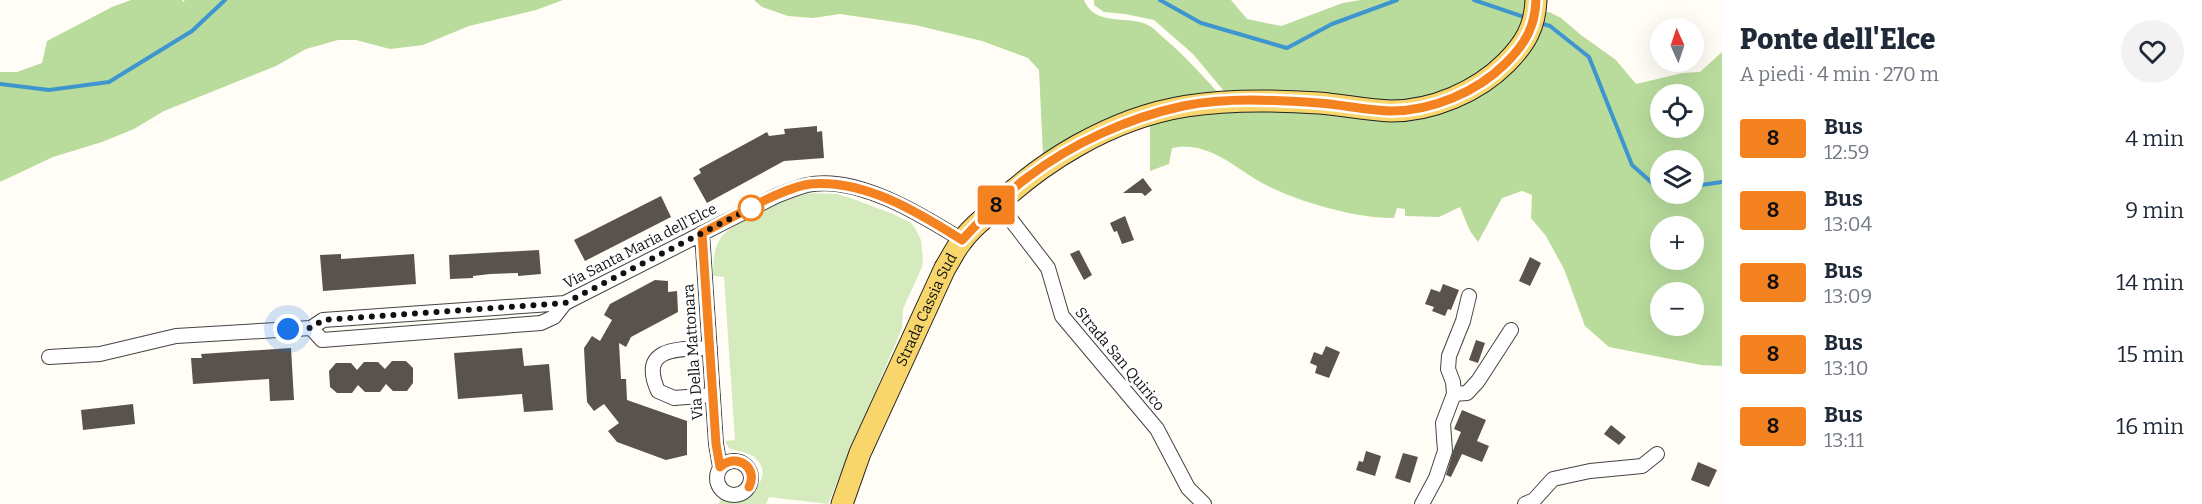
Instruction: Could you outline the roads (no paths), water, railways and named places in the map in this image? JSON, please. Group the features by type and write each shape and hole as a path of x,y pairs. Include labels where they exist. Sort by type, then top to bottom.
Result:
{"main road":[{"name":"Strada Cassia Sud","path":"842,504 860,453 945,268 962,240 998,203 1028,177 1112,128 1185,106 1229,100 1320,103 1392,111 1444,101 1487,79 1517,52 1530,34 1536,5"}],"street":[{"name":"Via Santa Maria dell'Elce","path":"49,357 100,354 176,336 311,328 323,320 565,303 776,196 808,184 840,184 884,198 928,219 962,240"},
{"name":"Strada San Quirico","path":"998,203 1048,268 1062,316 1157,429 1188,488 1204,504"},
{"name":"Via Della Mattonara","path":"702,233 716,444 720,467"},
{"path":"1422,504 1436,478 1445,451 1443,423 1454,394 1453,382 1448,369 1449,356 1463,321 1469,296"},
{"name":"Via Santa Maria dell'Elce","path":"311,328 322,340 541,323 554,317 565,303"},
{"path":"1454,394 1467,393 1478,381 1511,330"},
{"path":"710,348 670,350 653,363 654,380 658,391 674,398 713,395"},
{"path":"1525,504 1534,500 1553,479 1590,471 1642,465 1657,454"}],"waterway":[{"path":"0,84 49,90 109,82 192,31 225,0"},
{"path":"1160,0 1201,23 1287,48 1332,24 1397,0"},
{"path":"1474,0 1527,18"},
{"path":"1539,23 1550,26 1589,57 1632,165 1650,181"},
{"path":"1704,185 1722,182"}]}
